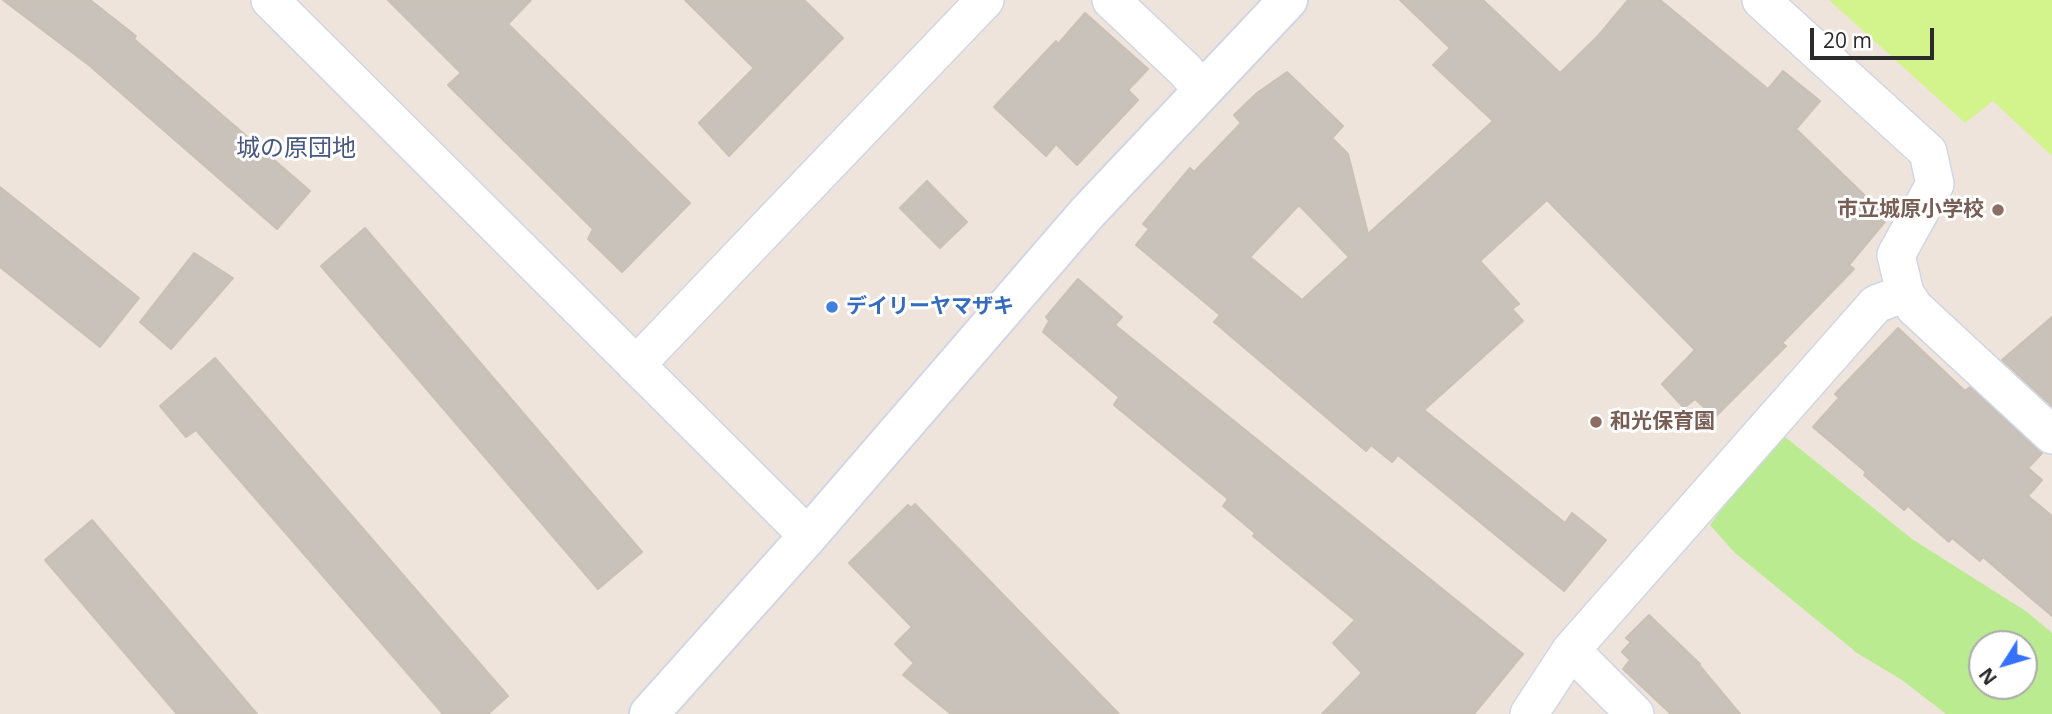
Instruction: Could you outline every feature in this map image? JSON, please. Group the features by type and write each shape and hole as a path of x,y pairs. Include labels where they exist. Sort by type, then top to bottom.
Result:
{"street":[{"path":"270,0 808,536"},
{"path":"636,365 985,0"},
{"path":"649,714 808,536 1087,212 1288,0"},
{"path":"1761,0 1928,152 1935,184 1896,255 1905,293 1914,307 2052,435"},
{"path":"1123,4 1202,90"},
{"path":"1529,714 1571,650 1876,304 1905,293"},
{"path":"1571,650 1635,714"}],"green space":[{"path":"1829,0 2052,0 2052,156 1993,101 1965,123"},
{"path":"1779,432 1912,539 2027,612 2052,633 2052,714 1946,714 1902,680 1857,653 1735,553 1710,525"}],"building":[{"path":"3,0 90,0 136,36 134,39 310,191 277,229 90,66"},
{"path":"388,0 531,0 508,24 690,203 622,272 588,239 593,229 448,85 461,73"},
{"path":"685,0 804,0 843,38 729,156 699,123 754,68"},
{"path":"1400,0 1483,0 1560,73 1598,36 1628,0 1660,0 1768,89 1783,71 1820,101 1796,129 1888,218 1849,265 1854,269 1782,343 1786,346 1715,417 1695,399 1684,408 1662,384 1695,350 1547,200 1480,261 1519,304 1512,309 1523,321 1424,410 1565,523 1572,513 1606,540 1564,591 1398,455 1392,462 1371,445 1366,451 1214,322 1220,315 1136,245 1149,229 1143,224 1190,168 1194,172 1241,123 1234,115 1257,93 1287,72 1343,126 1332,138 1348,154 1368,234 1493,121 1433,65 1450,48","holes":["1299,205 1349,257 1302,300 1250,257"]},
{"path":"1085,13 1148,69 1128,90 1138,100 1077,165 1056,144 1046,156 994,107 1056,41 1058,44"},
{"path":"927,181 967,222 940,248 900,208"},
{"path":"0,187 139,298 100,347 0,267"},
{"path":"365,228 642,552 598,589 321,266"},
{"path":"194,253 233,278 171,349 140,322"},
{"path":"1078,279 1122,317 1115,325 1523,654 1474,714 1322,714 1362,673 1333,643 1355,620 1253,536 1255,533 1223,506 1228,499 1114,405 1119,397 1043,332 1049,321 1046,317"},
{"path":"2052,317 2052,406 2002,360"},
{"path":"1898,328 1965,391 1970,387 2042,453 2028,468 2042,480 2028,496 2052,516 2052,616 1983,557 1980,561 1952,538 1949,542 1908,506 1904,510 1864,475 1866,472 1813,427 1839,398 1835,394"},
{"path":"215,358 508,696 488,714 443,714 196,430 186,437 160,406"},
{"path":"915,504 1119,714 951,714 903,675 914,663 895,644 912,627 849,563 908,505 911,508"},
{"path":"92,520 257,714 177,714 45,560"},
{"path":"1649,615 1700,664 1740,714 1671,714 1623,669 1630,660 1622,652 1631,642 1626,638"}],"place":[{"name":"市立城原小学校","path":"1998,210"},
{"name":"デイリーヤマザキ","path":"832,307"},
{"name":"和光保育園","path":"1596,422"}],"district":[{"name":"城の原団地","path":"296,149"}]}
